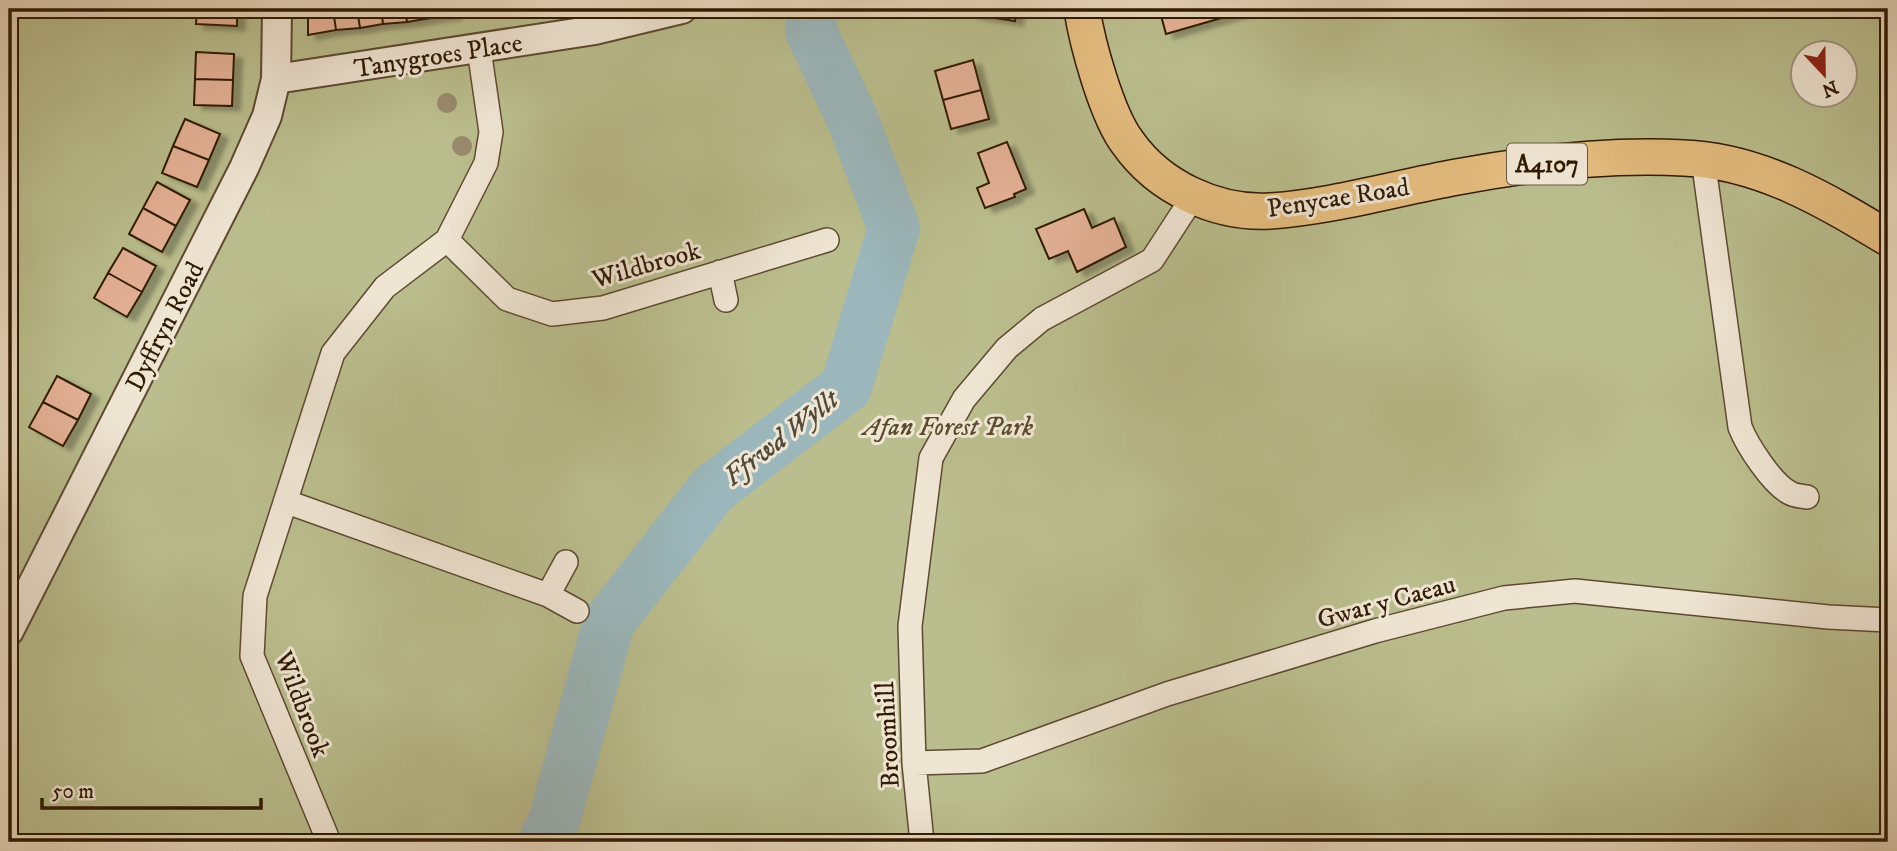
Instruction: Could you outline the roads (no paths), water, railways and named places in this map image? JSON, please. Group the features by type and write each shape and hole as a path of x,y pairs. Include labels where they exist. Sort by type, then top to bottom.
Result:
{"main road":[{"name":"A4107","path":"1082,9 1087,41 1126,141 1145,164 1193,197"},
{"name":"Penycae Road","path":"1193,197 1235,209 1269,211 1462,176 1581,159 1703,159 1761,173 1812,192 1888,238"}],"street":[{"name":"Dyffryn Road","path":"9,631 244,169 267,116 276,79 277,9"},
{"name":"Tanygroes Place","path":"276,79 595,30 682,9"},
{"name":"Wildbrook","path":"329,842 252,656 256,596 333,353 385,287 447,240 486,163 491,132 479,49"},
{"path":"1703,159 1740,427 1747,444 1789,493 1807,497"},
{"name":"Broomhill","path":"922,842 914,763 910,626 931,458 964,399 1007,348 1042,318 1152,260 1193,197"},
{"name":"Wildbrook","path":"447,240 507,299 552,314 603,308 827,240"},
{"name":"Wildbrook","path":"720,272 726,300"},
{"path":"287,502 548,595 577,611"},
{"path":"548,595 566,562"},
{"name":"Gwar y Caeau","path":"914,763 982,761 1167,694 1375,631 1504,598 1575,591 1828,617 1888,620"}],"water":[{"path":"797,9 835,9 834,37 896,197 867,209 796,40"}],"waterway":[{"name":"Ffrwd Wyllt","path":"544,842 555,818 609,622 713,489 846,387 894,228 852,118 811,31 812,9"}],"park label":[{"name":"Afan Forest Park","path":"948,426"}]}
